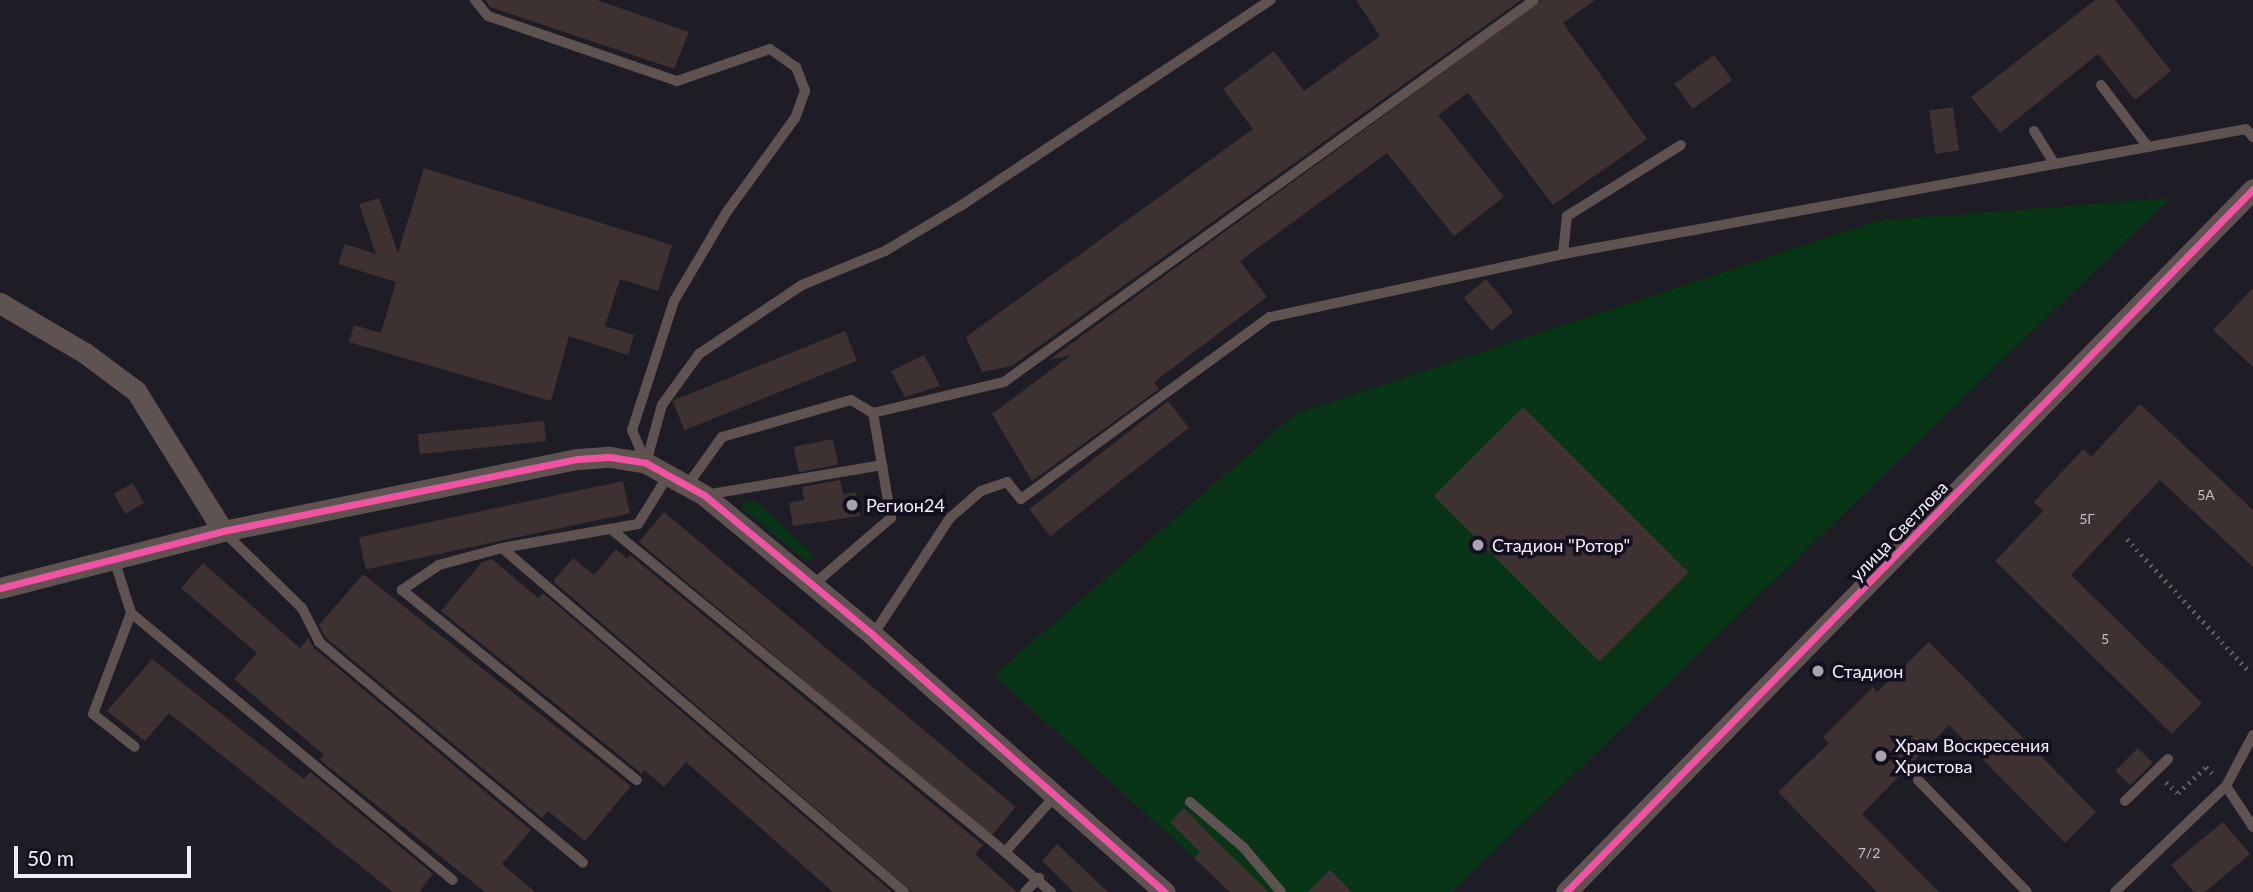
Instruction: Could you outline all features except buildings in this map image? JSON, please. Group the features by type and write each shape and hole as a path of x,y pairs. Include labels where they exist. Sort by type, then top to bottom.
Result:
{"street":[{"name":"улица Светлова","path":"1566,892 2253,189"},
{"path":"0,303 85,353 136,391 223,531"},
{"path":"0,588 223,531 578,459 610,457 646,463 696,489 813,585 1166,892"}],"lane":[{"path":"475,0 488,16 677,80 770,49 796,67 805,91 794,118 726,213 674,301 632,430 646,463"},
{"path":"646,463 662,405 699,354 802,285 885,251 962,205 1271,0"},
{"path":"696,489 722,437 851,400 873,413 1004,382 1534,0"},
{"path":"2101,85 2147,147"},
{"path":"873,635 950,518 981,491 1007,482 1021,499 1270,317 1563,254 2147,147 2246,129 2253,137"},
{"path":"2034,131 2055,164"},
{"path":"1563,254 1567,216 1681,145"},
{"path":"813,585 891,518 873,413"},
{"path":"696,489 882,465"},
{"path":"636,780 402,590 439,565 502,548 638,524 669,474"},
{"path":"612,530 1039,878 1051,892"},
{"path":"223,531 302,608 319,642 583,863"},
{"path":"502,548 904,892"},
{"path":"114,559 131,613 453,880"},
{"path":"131,613 93,714 135,747"},
{"path":"2115,892 2226,786 2253,734"},
{"path":"2125,802 2168,759"},
{"path":"1918,780 2027,892"},
{"path":"2226,786 2253,827"},
{"path":"1006,852 1054,797"},
{"path":"1190,802 1243,847 1281,892"},
{"path":"1026,892 1039,878"}],"path":[{"path":"2127,539 2248,670"},
{"path":"2155,772 2178,793 2206,767 2226,786"}],"green space":[{"name":"Стадион \"Ротор\"","path":"2170,198 1452,892 1231,892 994,675 1295,414 1876,221"},
{"path":"748,501 758,503 815,557 806,561 741,507"}],"cycle path":[{"path":"1566,892 2253,189"},
{"path":"0,588 223,531 578,459 610,457 646,463 704,495 873,635 1165,892"}],"place":[{"name":"Регион24","path":"852,505"},
{"name":"Стадион \"Ротор\"","path":"1478,545"},
{"name":"Стадион","path":"1818,671"},
{"name":"Храм Воскресения Христова","path":"1881,756"}]}
